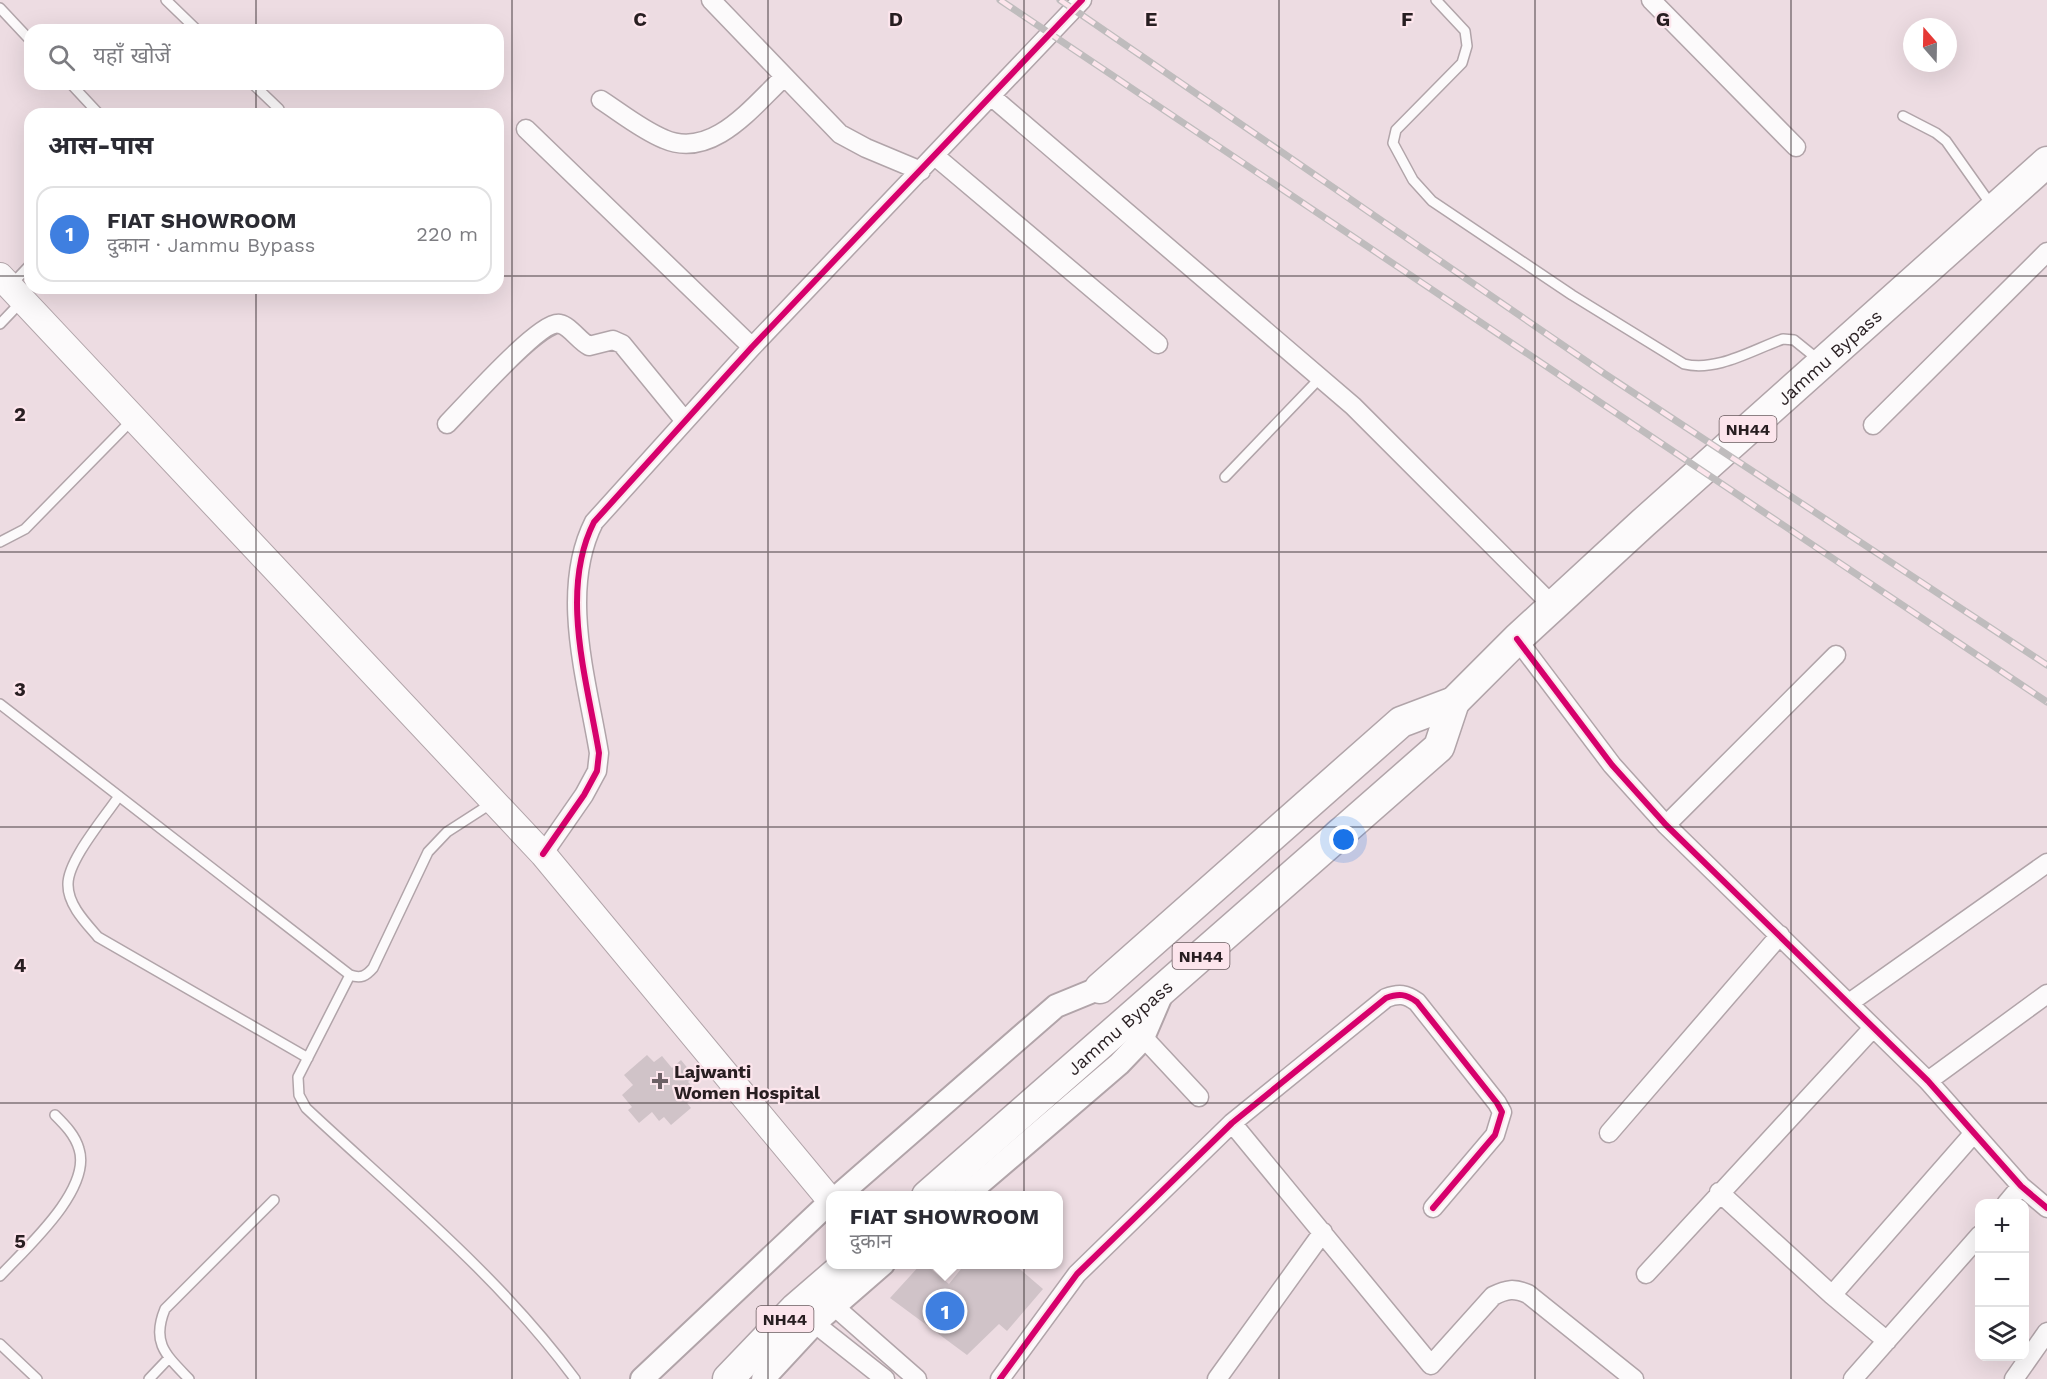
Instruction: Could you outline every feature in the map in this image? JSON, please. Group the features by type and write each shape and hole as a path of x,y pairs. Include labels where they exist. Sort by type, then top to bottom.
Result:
{"highway":[{"name":"Jammu Bypass","path":"1100,988 1401,722 1454,702 1553,606 2047,162"},
{"name":"Jammu Bypass","path":"933,1191 1439,747 1454,702"},
{"name":"NH44","path":"728,1379 805,1316 843,1269"}],"main road":[{"path":"11,287 495,801 543,855 826,1195"}],"street":[{"path":"711,0 783,78 840,134 866,148 921,171"},
{"path":"543,855 597,771 599,753 576,609 578,565 583,544 594,522 752,347 1082,0"},
{"path":"1651,0 1796,147"},
{"path":"601,100 663,139 679,144 695,144 711,139 738,120 783,78"},
{"path":"992,97 1353,406 1553,606"},
{"path":"526,129 752,347"},
{"path":"935,156 1158,344"},
{"path":"1873,425 2047,252"},
{"path":"447,424 528,341 554,324 561,324 590,346 618,341 685,421"},
{"path":"1517,639 1612,765 1666,825 1850,1003 1872,1029 1928,1081 2021,1186 2047,1208"},
{"path":"1666,825 1836,655"},
{"path":"1850,1003 2047,863"},
{"path":"1609,1133 1779,935"},
{"path":"971,1191 1119,1064 1143,1037 1165,987"},
{"path":"844,1191 1056,1006 1100,988"},
{"path":"1000,1379 1077,1274 1232,1123 1386,998 1396,994 1408,996 1425,1011 1502,1112 1495,1135 1433,1208"},
{"path":"1928,1081 2047,994"},
{"path":"1646,1274 1719,1192 1872,1029"},
{"path":"1143,1037 1199,1097"},
{"path":"1232,1123 1323,1232 1426,1372 1493,1296 1506,1289 1517,1289 1528,1294 1634,1379"},
{"path":"1832,1295 1974,1133"},
{"path":"2010,1199 2021,1186"},
{"path":"1719,1192 1832,1295 1887,1341"},
{"path":"642,1379 826,1206"},
{"path":"1217,1379 1323,1232"},
{"path":"1853,1379 1975,1240"},
{"path":"763,1379 805,1316 835,1307 877,1269"},
{"path":"835,1307 917,1379"},
{"path":"805,1316 885,1379"},
{"path":"2014,1379 2047,1332"}],"lane":[{"path":"166,0 191,24"},
{"path":"1436,0 1465,31 1467,46 1462,63 1396,130 1393,143 1413,180 1432,201 1572,295 1684,364 1698,368 1714,364 1783,339 1794,340 1821,363"},
{"path":"0,8 24,34"},
{"path":"77,90 93,108"},
{"path":"259,90 278,108"},
{"path":"1903,116 1936,133 1946,141 1994,209"},
{"path":"0,324 11,287 24,272"},
{"path":"1225,477 1320,378"},
{"path":"0,542 24,529 133,418"},
{"path":"0,704 350,975 358,978 366,975 373,968 428,852 447,832 495,801"},
{"path":"119,796 81,851 67,884 71,901 85,922 98,937 308,1058"},
{"path":"350,975 308,1058 297,1086 306,1108 488,1276 541,1334 575,1379"},
{"path":"0,1276 68,1200 78,1177 80,1151 69,1129 55,1115"},
{"path":"189,1379 169,1358 160,1343 158,1326 165,1309 274,1200"},
{"path":"0,1344 37,1379"},
{"path":"149,1379 169,1358"}],"building":[{"path":"647,1055 654,1062 662,1056 672,1068 681,1060 694,1076 688,1082 698,1093 687,1103 691,1108 671,1125 664,1117 659,1121 652,1112 639,1123 628,1110 632,1107 622,1095 633,1085 624,1075"},
{"path":"916,1269 931,1269 949,1284 961,1269 1020,1269 1043,1289 1007,1331 999,1324 967,1355 890,1298"}],"railway":[{"path":"1000,0 2047,702"},
{"path":"1060,0 1605,374 2047,665"}],"cycle path":[{"path":"543,854 584,795 597,771 599,753 583,666 577,606 578,577 584,549 594,522 752,347 1082,0"},
{"path":"1517,639 1612,765 1666,825 1928,1081 2021,1186 2047,1208"},
{"path":"1000,1379 1077,1274 1232,1123 1386,998 1395,995 1406,996 1417,1002 1502,1112 1495,1135 1433,1208"}],"place":[{"name":"Lajwanti Women Hospital","path":"660,1081"},
{"name":"FIAT SHOWROOM","path":"945,1311"}]}
